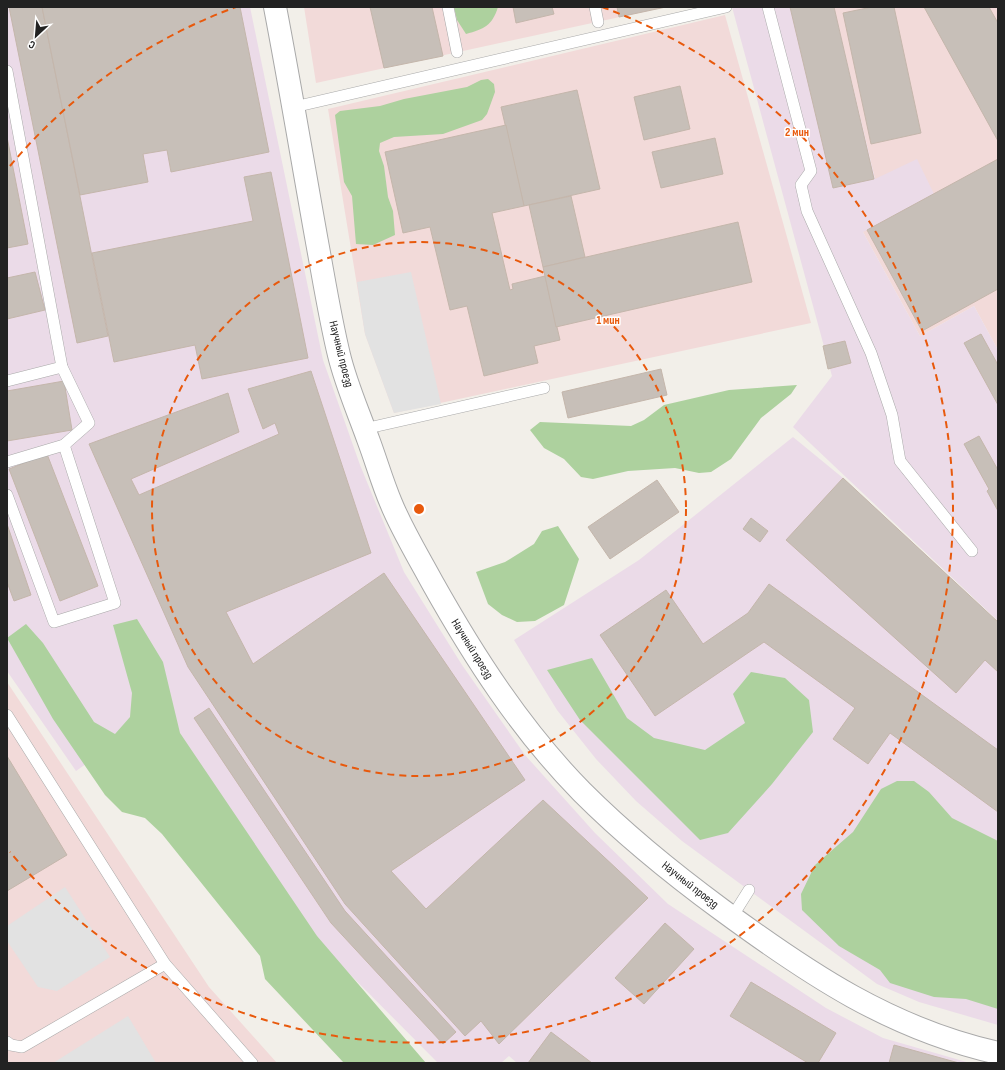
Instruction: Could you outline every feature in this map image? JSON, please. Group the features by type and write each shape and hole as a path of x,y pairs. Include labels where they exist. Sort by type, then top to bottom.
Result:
{"street":[{"name":"Научный проезд","path":"275,7 339,356 351,396 391,504 411,545 456,626 500,693 549,754 581,790 629,836 678,877 732,917 814,976 875,1010 920,1030 998,1053"}],"lane":[{"path":"448,7 458,52"},
{"path":"595,7 598,22"},
{"path":"294,107 726,7"},
{"path":"768,7 811,171 802,185 807,211 871,353 892,415 900,461 972,551"},
{"path":"7,71 62,367 89,423 64,445 7,462"},
{"path":"7,381 62,367"},
{"path":"364,429 544,388"},
{"path":"7,496 54,622 115,603 64,445"},
{"path":"7,714 164,964 252,1063"},
{"path":"732,917 749,890"},
{"path":"7,1042 11,1046 22,1047 164,964"}],"shaded area":[{"path":"7,7 250,7 323,360 360,465 404,572 462,665 525,755 595,833 668,904 826,1008 883,1038 970,1063 517,1063 509,1056 501,1063 438,1063 298,922 162,710 76,771 7,671"},
{"path":"304,7 666,7 316,83"},
{"path":"732,7 834,7 875,179 917,159 934,194 863,232 920,336 974,306 998,350 998,621 793,427 832,376"},
{"path":"834,7 998,7 998,350 974,306 920,336 863,232 875,179"},
{"path":"725,15 811,323 394,413 365,334 328,109"},
{"path":"411,272 441,404 394,413 365,334 357,282"},
{"path":"793,437 843,478 998,622 998,1025 919,1002 877,984 682,841 636,801 596,759 557,710 514,640 639,560"},
{"path":"7,682 209,987 277,1063 7,1063"},
{"path":"65,887 110,957 57,991 38,987 7,941 7,926"},
{"path":"128,1016 156,1063 53,1063"}],"green space":[{"path":"454,7 498,7 490,23 478,30 466,34 457,20"},
{"path":"488,79 494,84 495,92 487,114 482,120 443,134 394,137 380,143 379,151 384,166 388,197 393,211 395,235 373,245 356,244 352,196 344,182 335,115 340,111 380,106 404,99 467,87 481,80"},
{"path":"797,385 791,394 761,418 731,459 711,472 699,473 675,468 628,471 593,479 581,477 564,459 544,448 530,430 540,422 631,426 644,420 664,405 729,390"},
{"path":"558,526 579,559 564,605 535,621 517,622 502,615 488,604 476,572 505,562 534,544 542,531"},
{"path":"137,619 163,662 180,733 317,936 426,1063 344,1063 265,979 260,956 162,834 145,818 122,812 105,795 53,719 7,638 26,624 43,643 94,722 115,734 130,717 132,693 113,625"},
{"path":"592,658 627,718 654,738 705,750 745,723 733,694 751,672 785,678 809,700 813,732 772,784 728,833 700,840 580,720 547,670"},
{"path":"897,781 914,781 929,792 952,818 998,841 998,1009 966,999 934,997 890,983 880,970 839,946 802,910 801,894 815,865 853,832 881,789"}],"building":[{"path":"9,7 42,7 108,336 77,343"},
{"path":"42,7 240,7 269,152 171,172 167,150 143,154 148,182 80,195"},
{"path":"370,7 432,7 443,56 384,68"},
{"path":"513,7 552,7 554,14 516,23"},
{"path":"617,7 666,7 619,17"},
{"path":"790,7 834,7 874,179 833,188"},
{"path":"872,7 894,7 921,133 871,144 843,13"},
{"path":"924,7 989,7 998,23 998,141"},
{"path":"680,86 690,129 644,140 634,97"},
{"path":"577,90 600,189 524,206 501,107"},
{"path":"506,125 524,206 492,213 510,290 513,289 512,284 545,276 560,340 534,346 538,363 484,376 467,306 450,310 430,227 403,233 385,152"},
{"path":"7,137 28,244 7,248"},
{"path":"715,138 723,174 661,188 652,152"},
{"path":"998,159 998,289 922,331 867,230"},
{"path":"271,172 308,358 202,379 195,345 114,362 92,253 253,221 244,177"},
{"path":"571,196 585,257 543,267 529,205"},
{"path":"738,222 752,282 556,327 543,267"},
{"path":"35,272 45,310 7,319 7,278"},
{"path":"981,334 998,365 998,405 964,343"},
{"path":"845,341 851,363 828,369 823,346"},
{"path":"661,369 667,395 568,418 562,392"},
{"path":"311,371 371,553 226,612 253,664 384,573 525,780 391,871 426,909 543,800 648,898 499,1044 481,1021 465,1036 345,904 188,667 89,444 228,393 239,432 131,479 139,495 279,434 275,423 263,429 248,389"},
{"path":"64,381 72,430 7,441 7,391"},
{"path":"979,436 998,470 998,511 987,491 989,489 964,444"},
{"path":"47,454 98,586 60,601 9,469"},
{"path":"843,478 998,622 998,672 985,660 956,693 786,540"},
{"path":"657,480 679,512 610,559 588,527"},
{"path":"751,518 768,531 760,542 743,529"},
{"path":"7,524 31,595 14,601 7,582"},
{"path":"769,584 998,750 998,812 890,733 868,764 833,739 855,708 764,642 655,716 600,635 666,590 703,644 748,613"},
{"path":"209,708 345,911 456,1032 443,1044 331,923 194,718"},
{"path":"7,756 67,855 7,891"},
{"path":"665,923 694,949 644,1004 615,978"},
{"path":"751,982 836,1033 818,1063 808,1063 730,1016"},
{"path":"551,1032 592,1063 528,1063"},
{"path":"894,1045 959,1063 889,1063"}]}
